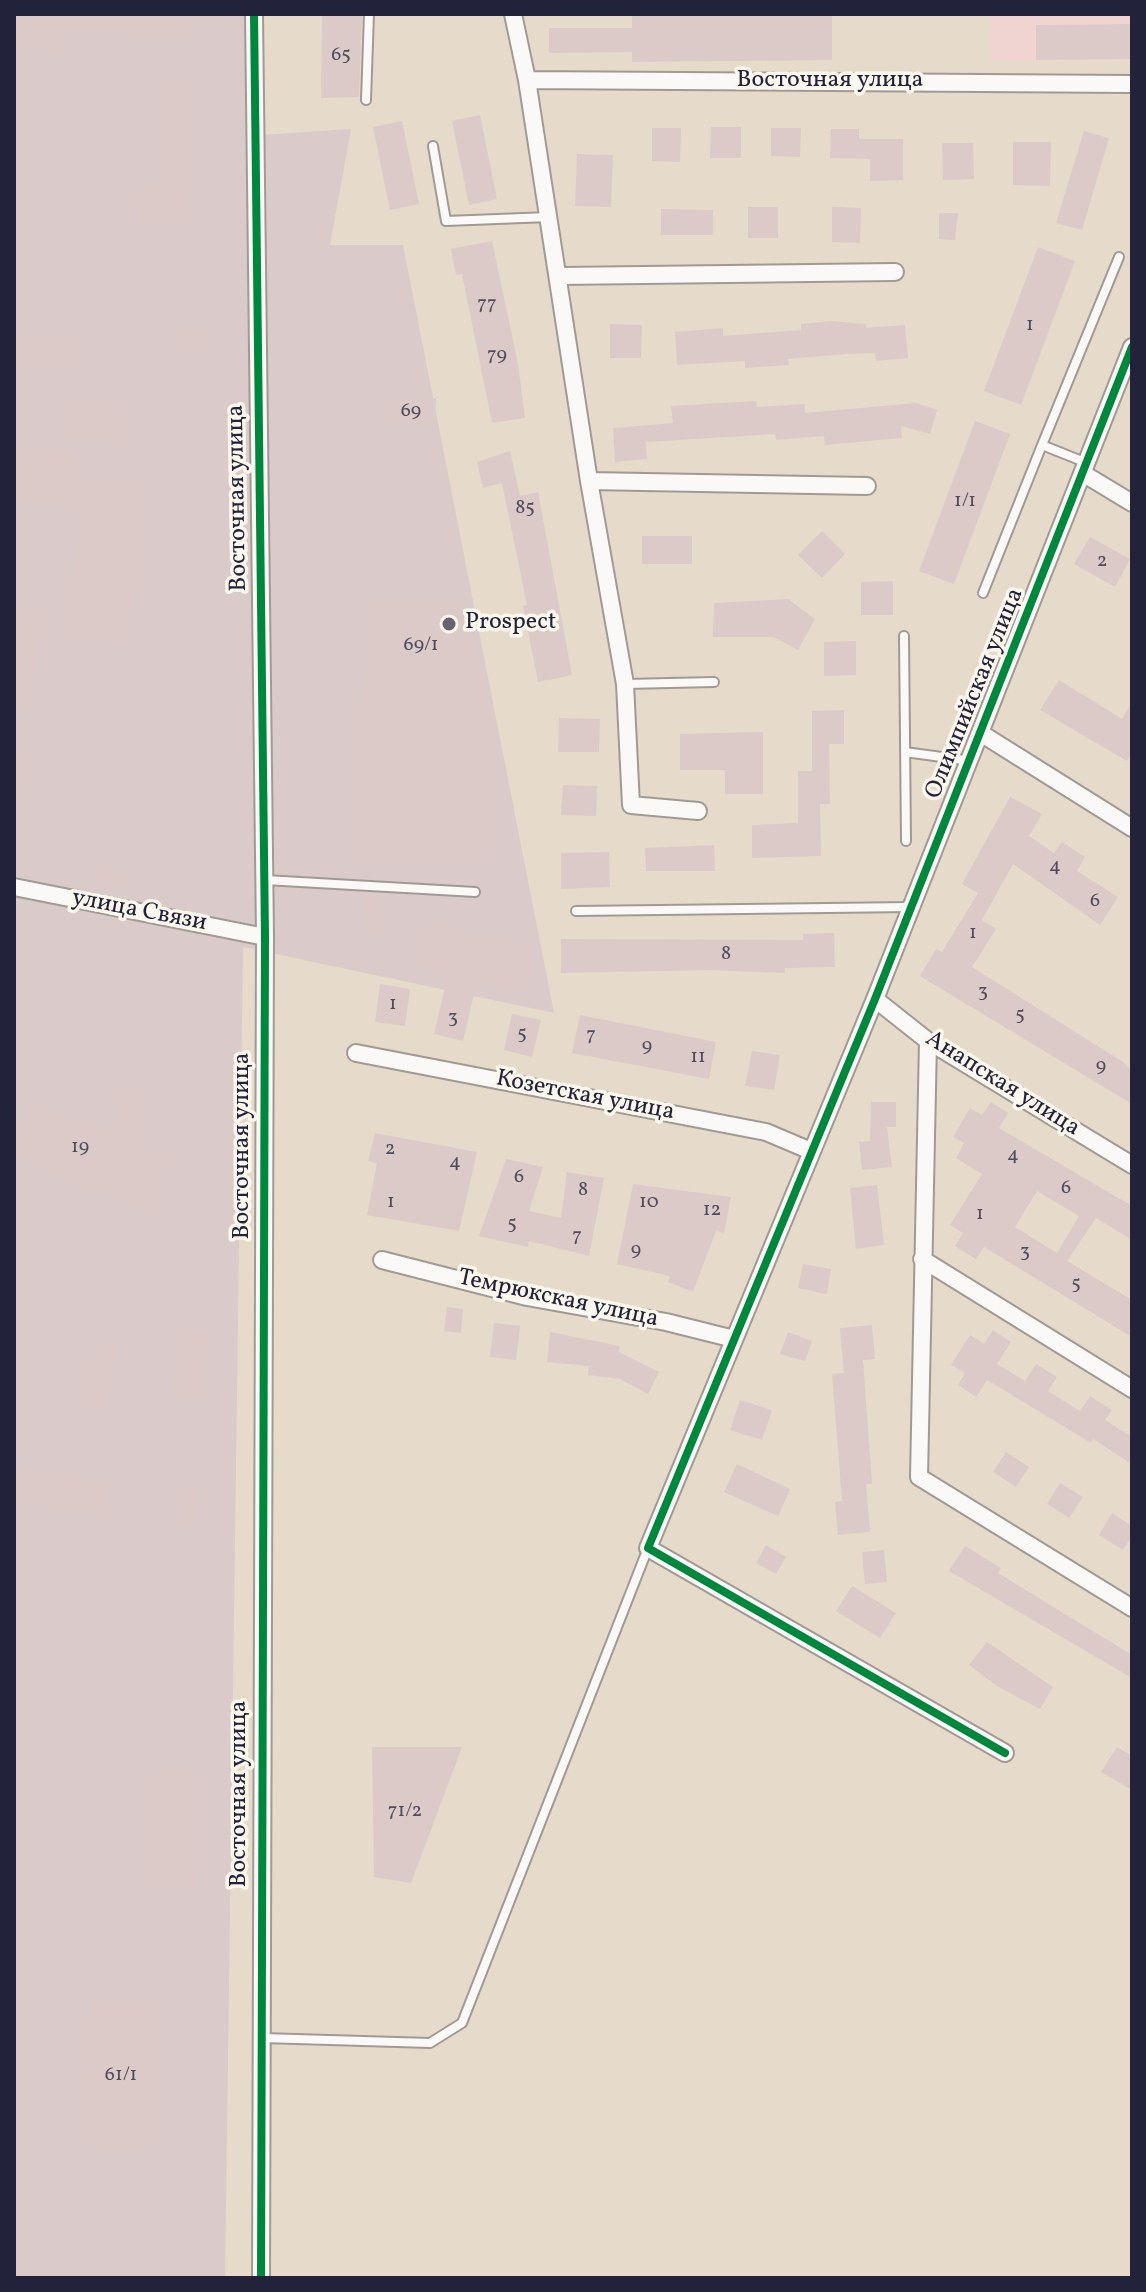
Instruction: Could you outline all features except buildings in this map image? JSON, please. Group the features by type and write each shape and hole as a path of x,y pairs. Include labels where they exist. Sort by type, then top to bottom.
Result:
{"street":[{"name":"Восточная улица","path":"254,14 265,937 261,2278"},
{"path":"513,14 560,276 589,481 625,684 631,805 698,811"},
{"name":"Восточная улица","path":"527,80 1132,84"},
{"path":"560,276 895,272"},
{"name":"Олимпийская улица","path":"648,1548 982,734 1132,347"},
{"path":"1086,469 1132,503"},
{"path":"589,481 867,486"},
{"path":"982,734 1132,828"},
{"name":"улица Связи","path":"14,887 265,937"},
{"name":"Анапская улица","path":"875,999 928,1041 1132,1165"},
{"path":"928,1041 919,1477 1132,1608"},
{"name":"Козетская улица","path":"356,1053 766,1132 811,1151"},
{"path":"922,1259 1132,1389"},
{"name":"Темрюкская улица","path":"382,1260 527,1297 666,1322 734,1339"},
{"path":"648,1548 1005,1753"}],"lane":[{"path":"366,100 369,14"},
{"path":"433,146 446,221 549,217"},
{"path":"983,593 1119,257"},
{"path":"1042,445 1086,469"},
{"path":"904,636 906,841"},
{"path":"625,684 714,682"},
{"path":"905,752 971,761"},
{"path":"264,880 475,892"},
{"path":"576,911 912,907"},
{"path":"260,2038 430,2043 462,2023 648,1548"}],"shaded area":[{"path":"14,14 246,14 246,136 351,129 330,245 403,245 554,1013 243,947 225,2278 14,2278"},
{"path":"990,14 1132,14 1132,61 991,61"}],"cycle path":[{"path":"254,14 265,937 261,2278"},
{"path":"1005,1753 648,1548 875,999 1132,347"}],"place":[{"name":"Prospect","path":"449,624"}]}
